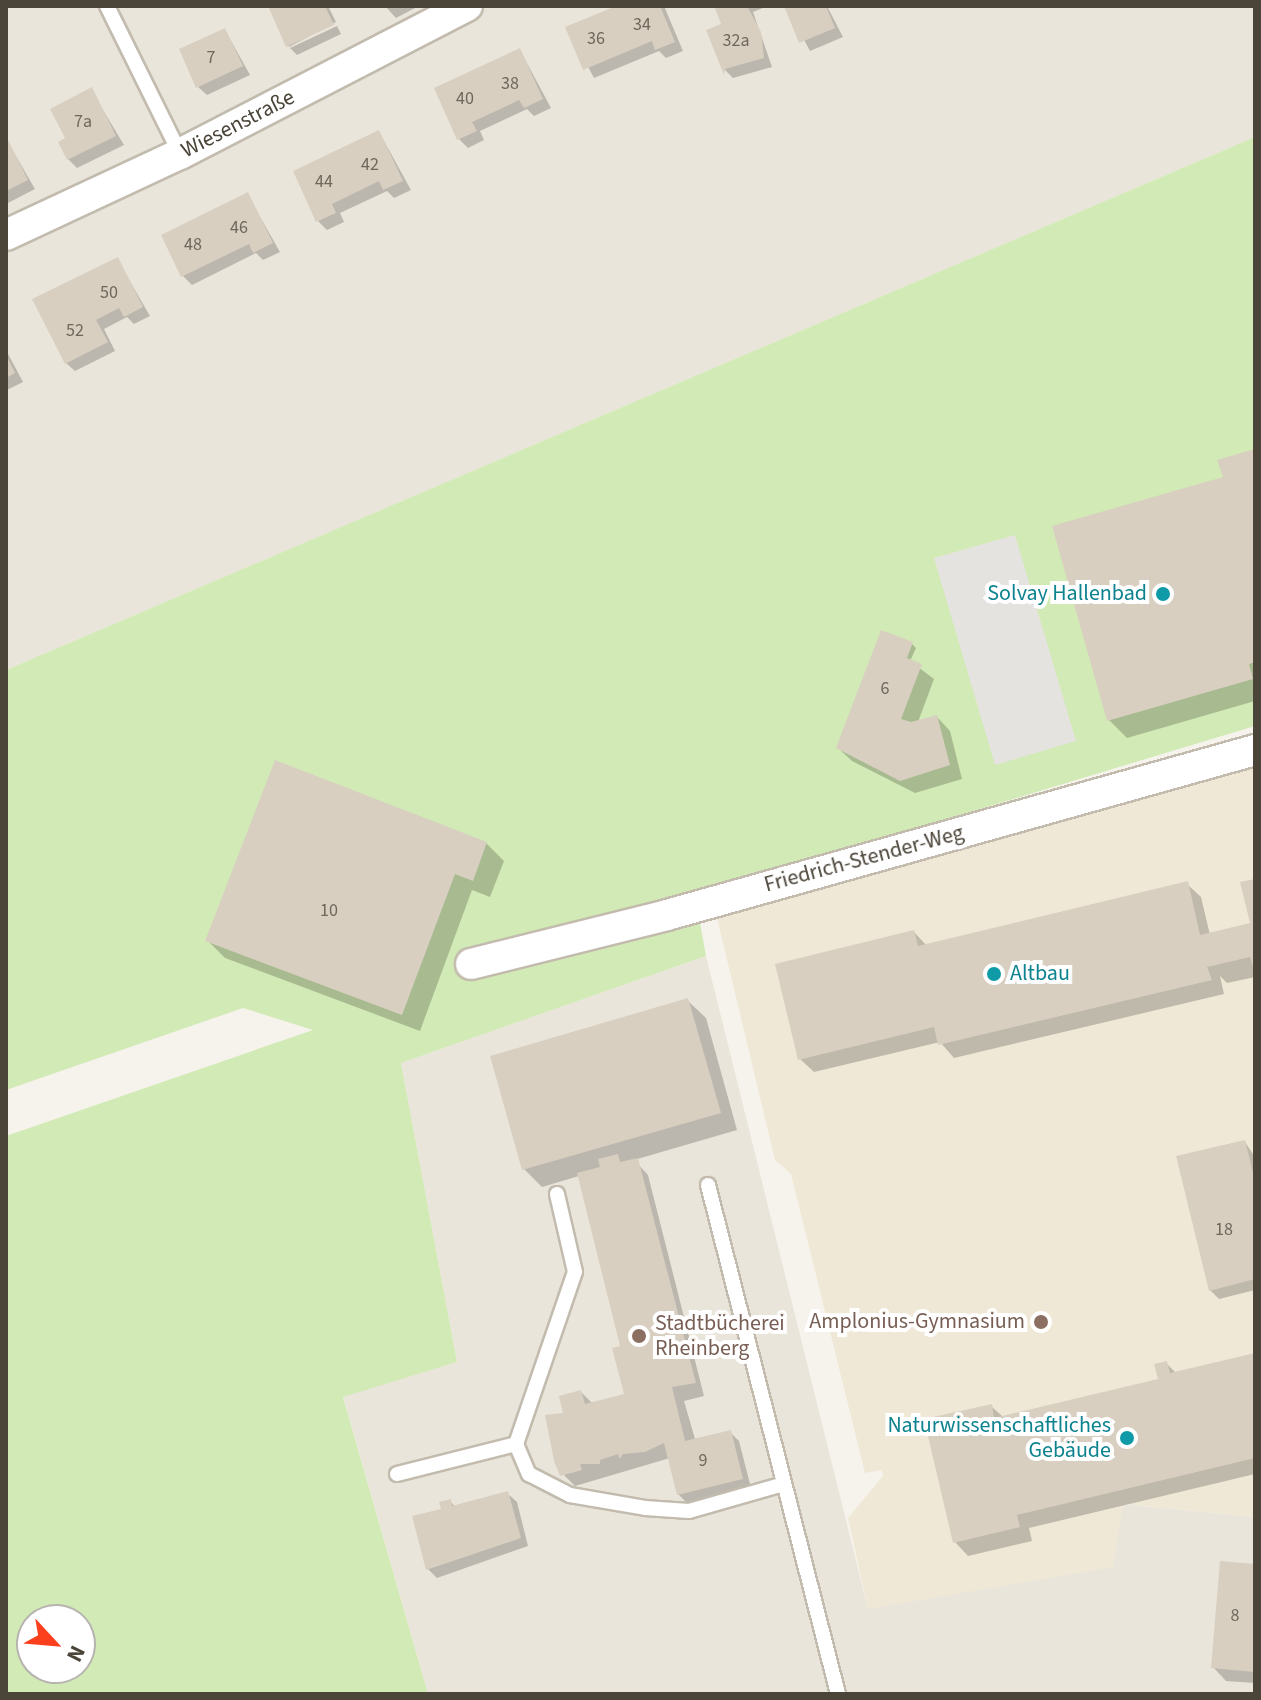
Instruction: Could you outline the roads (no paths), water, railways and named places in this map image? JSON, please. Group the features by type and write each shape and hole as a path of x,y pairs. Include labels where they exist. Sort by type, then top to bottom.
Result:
{"street":[{"name":"Wiesenstraße","path":"6,235 180,154 467,6"},
{"name":"Friedrich-Stender-Weg","path":"471,964 667,915 1255,750"}],"lane":[{"path":"107,6 180,154"},
{"path":"708,1185 838,1694"},
{"path":"557,1194 575,1272 516,1444 529,1474 570,1495 645,1508 689,1511 784,1484"},
{"path":"397,1474 516,1444"}],"place":[{"name":"Solvay Hallenbad","path":"1163,594"},
{"name":"Altbau","path":"994,974"},
{"name":"Amplonius-Gymnasium","path":"1041,1322"},
{"name":"Stadtbücherei Rheinberg","path":"639,1336"},
{"name":"Naturwissenschaftliches Gebäude","path":"1127,1438"}]}
